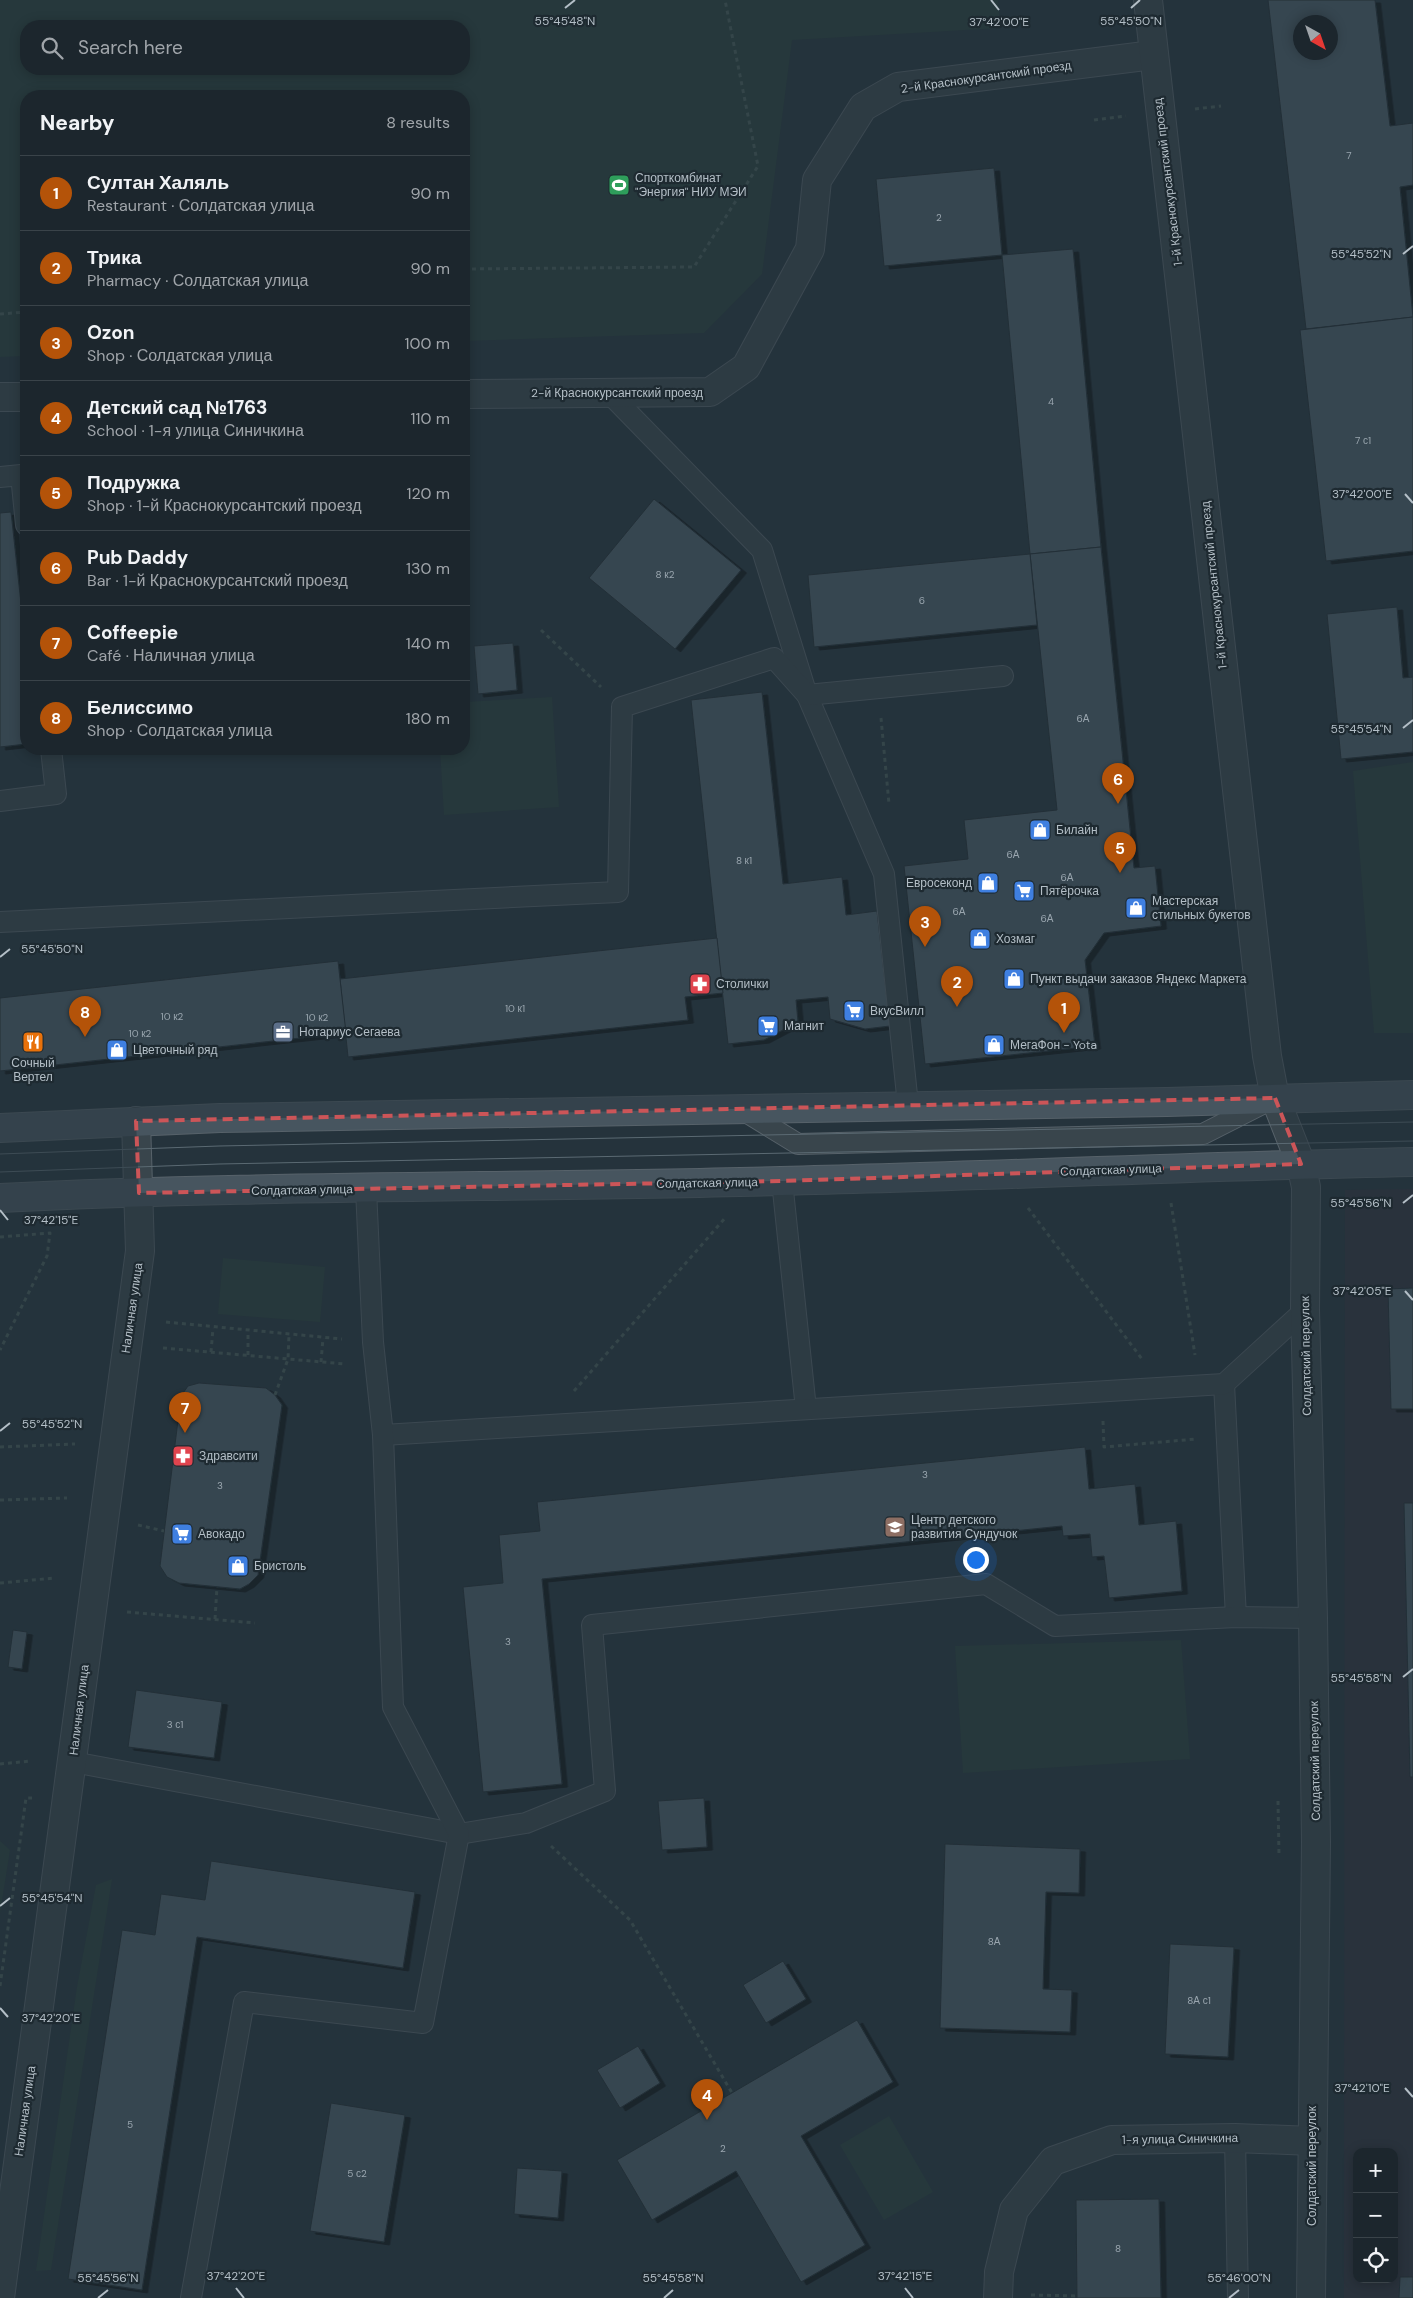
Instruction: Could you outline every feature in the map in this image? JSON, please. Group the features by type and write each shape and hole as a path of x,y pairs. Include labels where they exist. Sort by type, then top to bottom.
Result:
{"main road":[{"path":"0,1128 136,1120 1167,1102 1413,1095"},
{"name":"Солдатская улица","path":"0,1198 139,1193 782,1181 1413,1162"}],"street":[{"name":"1-й Краснокурсантский проезд","path":"1148,0 1267,1056 1275,1098 1302,1164"},
{"name":"2-й Краснокурсантский проезд","path":"470,394 710,392 746,367 810,249 817,180 863,107 898,87 1153,55"},
{"path":"0,397 20,396"},
{"name":"Наличная улица","path":"0,2298 4,2234 73,1762 140,1251 136,1120"},
{"name":"Солдатский переулок","path":"1302,1164 1306,1187 1304,1310 1313,1618 1316,1842 1311,2298"},
{"name":"1-я улица Синичкина","path":"998,2296 999,2272 1014,2210 1053,2161 1112,2140 1235,2138 1312,2141"}],"lane":[{"path":"609,393 762,550 807,694 884,874 908,1106"},
{"path":"0,477 20,475"},
{"path":"0,922 618,892 622,707 774,658 807,694"},
{"path":"807,694 1003,676"},
{"path":"0,800 56,794 52,755"},
{"path":"741,1109 798,1144 1203,1134 1275,1098"},
{"path":"782,1181 806,1410"},
{"path":"191,2298 244,2002 423,2023 459,1834 393,1707 383,1435 373,1342 366,1189"},
{"path":"383,1435 1224,1384 1304,1310"},
{"path":"1224,1384 1236,1617"},
{"path":"73,1762 459,1834 526,1823 605,1791 592,1625 986,1584 1055,1626 1236,1617 1313,1618"},
{"path":"1235,2138 1238,2298"}],"path":[{"path":"470,269 694,267 758,166 726,0"},
{"path":"0,314 20,312"},
{"path":"541,630 622,707"},
{"path":"877,688 890,807"},
{"path":"1169,1194 1200,1385"},
{"path":"1024,1202 1163,1387"},
{"path":"545,1425 728,1215"},
{"path":"0,1237 50,1233 47,1256 0,1350"},
{"path":"166,1322 373,1342"},
{"path":"211,1352 213,1328"},
{"path":"248,1331 248,1355"},
{"path":"275,1395 288,1359 289,1335"},
{"path":"322,1362 323,1338"},
{"path":"162,1348 376,1367"},
{"path":"1102,1392 1104,1447 1227,1436"},
{"path":"0,1447 75,1444"},
{"path":"0,1500 67,1498"},
{"path":"138,1525 164,1531"},
{"path":"0,1582 55,1578"},
{"path":"215,1619 217,1587"},
{"path":"127,1612 255,1623"},
{"path":"0,1764 31,1761"},
{"path":"0,1986 26,1798"},
{"path":"526,1823 630,1920 732,2093"},
{"path":"998,2296 1077,2296"}],"highlighted area":[{"path":"1275,1098 1301,1164 782,1181 139,1193 136,1121"}],"shaded area":[{"path":"1413,1189 1413,2298 1344,2298 1345,1190"}],"green space":[{"name":"Спорткомбинат \"Энергия\" НИУ МЭИ","path":"0,0 998,0 1000,28 792,40 762,274 704,333 470,341 470,90 20,90 20,356 0,357"},
{"path":"552,697 559,807 444,815 440,755 470,755 470,702"},
{"path":"1413,762 1413,1033 1374,1033 1353,771"},
{"path":"223,1258 325,1267 320,1322 218,1314"},
{"path":"1181,1640 1190,1759 963,1773 955,1646"},
{"path":"0,1841 10,1850 0,1913"},
{"path":"112,1879 51,2270 36,2271 77,1987 96,1885"},
{"path":"889,2116 933,2192 884,2220 840,2145"}],"building":[{"path":"1268,0 1375,0 1390,126 1413,123 1413,185 1400,187 1413,317 1306,329"},
{"path":"994,168 1002,255 884,266 876,179"},
{"path":"1073,249 1101,547 1030,554 1002,255"},
{"path":"1413,317 1413,551 1326,561 1300,330"},
{"path":"654,499 741,570 675,649 589,578"},
{"path":"11,512 20,594 20,745 0,747 0,513"},
{"path":"1101,547 1134,868 1155,866 1161,926 1104,933 1085,960 1095,1046 925,1064 904,866 968,859 964,820 1057,810 1030,554"},
{"path":"1030,554 1037,625 814,647 808,575"},
{"path":"1397,607 1403,678 1413,677 1413,752 1341,759 1327,614"},
{"path":"513,643 517,690 478,694 474,646"},
{"path":"762,692 783,884 842,877 846,915 877,911 890,1026 865,1029 830,1019 828,997 796,1000 798,1022 764,1040 728,1044 691,700"},
{"path":"717,938 723,993 685,997 688,1020 348,1057 340,979"},
{"path":"338,961 346,1033 0,1071 0,998"},
{"path":"1413,1288 1413,1409 1391,1409 1388,1289"},
{"path":"199,1383 266,1388 275,1395 282,1405 258,1575 249,1584 240,1589 179,1583 167,1577 160,1566 181,1396 188,1386"},
{"path":"1085,1447 1089,1489 1135,1484 1139,1525 1176,1521 1182,1591 1109,1598 1104,1556 1092,1557 1090,1534 1063,1536 1062,1526 542,1579 562,1784 483,1792 463,1587 503,1583 499,1535 540,1531 537,1502"},
{"path":"1404,1503 1413,1503 1413,1777 1410,1777"},
{"path":"13,1630 27,1632 22,1669 8,1667"},
{"path":"136,1690 222,1702 214,1758 128,1747"},
{"path":"704,1798 707,1847 662,1850 658,1801"},
{"path":"945,1844 1080,1849 1079,1893 1046,1892 1043,1989 1072,1990 1070,2032 940,2028"},
{"path":"211,1861 415,1892 403,1968 197,1937 142,2290 68,2279 122,1930 155,1935 161,1894 205,1900"},
{"path":"1170,1944 1234,1947 1228,2057 1165,2054"},
{"path":"783,1961 806,1999 766,2023 743,1985"},
{"path":"857,2020 893,2082 801,2136 865,2245 801,2282 736,2171 652,2220 617,2160"},
{"path":"638,2046 660,2083 620,2108 597,2070"},
{"path":"331,2103 405,2115 384,2242 310,2231"},
{"path":"517,2168 562,2171 558,2218 514,2214"},
{"path":"1159,2199 1161,2298 1077,2298 1076,2200"},
{"path":"1400,2277 1413,2277 1413,2298 1399,2298"}],"tram line":[{"path":"0,1154 219,1146 1413,1122"},
{"path":"0,1172 219,1164 1413,1141"}],"place":[{"name":"Спорткомбинат \"Энергия\" НИУ МЭИ","path":"619,185"},
{"name":"Pub Daddy","path":"1118,804"},
{"name":"Билайн","path":"1040,830"},
{"name":"Подружка","path":"1120,873"},
{"name":"Евросеконд","path":"988,883"},
{"name":"Пятёрочка","path":"1024,891"},
{"name":"Мастерская стильных букетов","path":"1136,908"},
{"name":"Хозмаг","path":"980,939"},
{"name":"Ozon","path":"925,947"},
{"name":"Пункт выдачи заказов Яндекс Маркета","path":"1014,979"},
{"name":"Столички","path":"700,984"},
{"name":"Трика","path":"957,1007"},
{"name":"ВкусВилл","path":"854,1011"},
{"name":"Магнит","path":"768,1026"},
{"name":"Нотариус Сегаева","path":"283,1032"},
{"name":"Султан Халяль","path":"1064,1033"},
{"name":"Белиссимо","path":"85,1037"},
{"name":"Сочный Вертел","path":"33,1042"},
{"name":"МегаФон - Yota","path":"994,1045"},
{"name":"Цветочный ряд","path":"117,1050"},
{"name":"Coffeepie","path":"185,1433"},
{"name":"Здравсити","path":"183,1456"},
{"name":"Центр детского развития Сундучок","path":"895,1527"},
{"name":"Авокадо","path":"182,1534"},
{"name":"Бристоль","path":"238,1566"},
{"name":"Детский сад №1763","path":"707,2120"}]}
